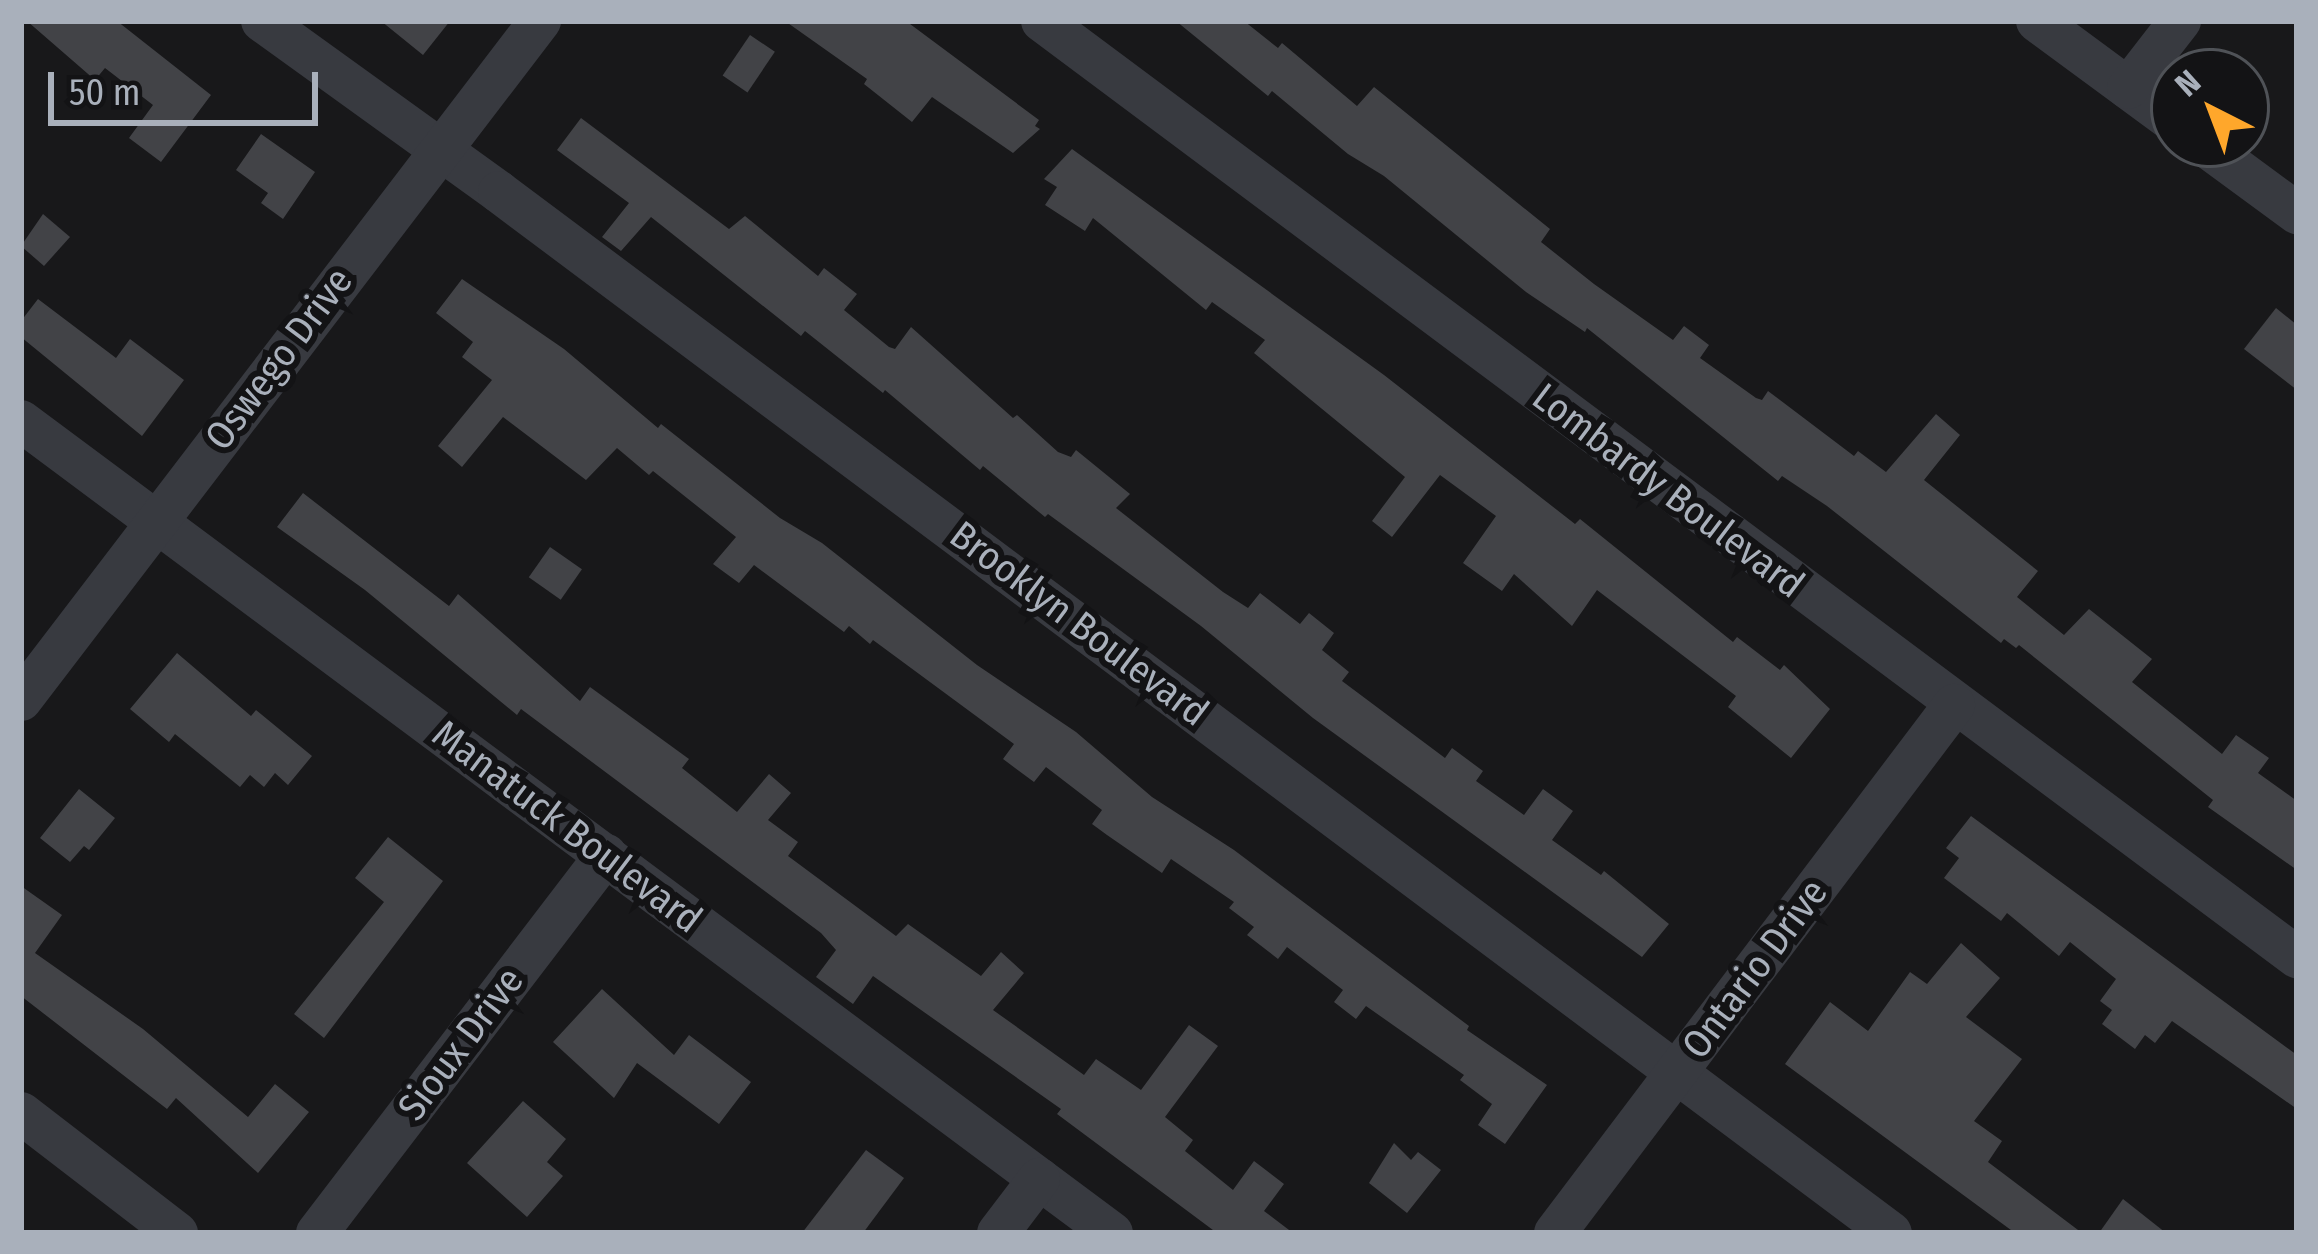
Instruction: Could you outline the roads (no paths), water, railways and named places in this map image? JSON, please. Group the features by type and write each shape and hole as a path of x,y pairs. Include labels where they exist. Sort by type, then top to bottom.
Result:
{"street":[{"name":"Brooklyn Boulevard","path":"262,21 437,152 538,220 1891,1233"},
{"name":"Oswego Drive","path":"21,700 540,21"},
{"name":"Lombardy Boulevard","path":"1042,21 2297,957"},
{"path":"2037,21 2150,104"},
{"path":"2128,88 2180,21"},
{"path":"2236,168 2297,213"},
{"name":"Manatuck Boulevard","path":"21,421 1112,1233"},
{"name":"Ontario Drive","path":"1555,1233 1954,705"},
{"name":"Sioux Drive","path":"316,1233 606,856"},
{"path":"21,1113 176,1233"},
{"path":"998,1233 1039,1179"}]}
